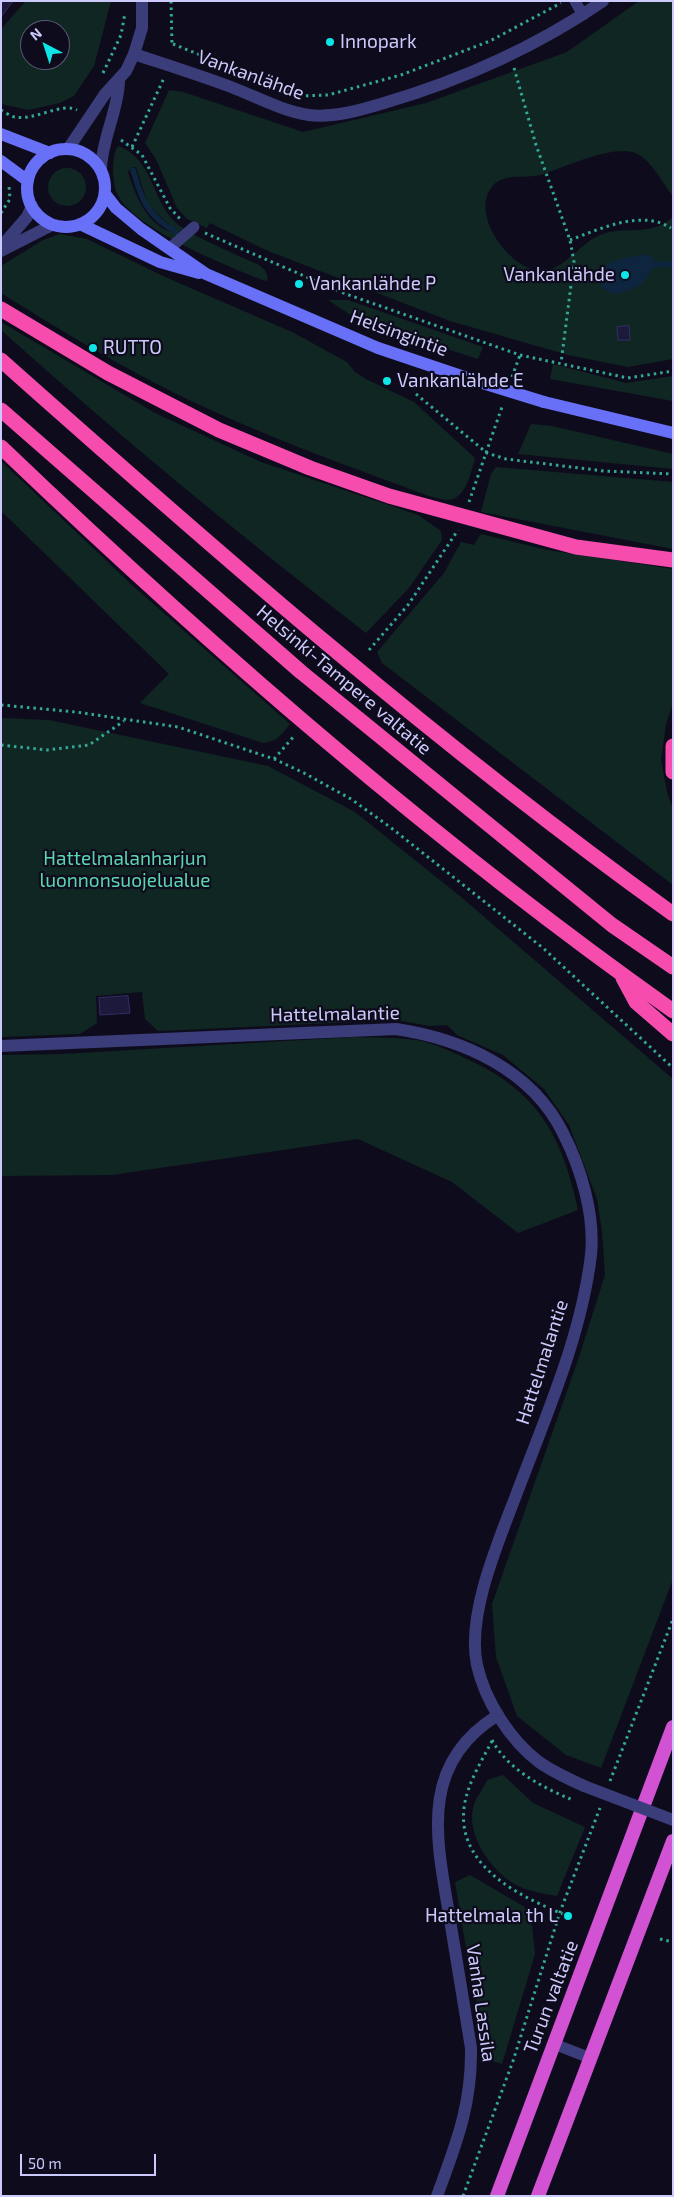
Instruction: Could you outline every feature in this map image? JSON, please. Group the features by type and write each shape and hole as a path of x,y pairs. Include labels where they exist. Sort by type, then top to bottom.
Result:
{"highway":[{"path":"1,308 108,373 219,430 310,468 389,496 566,544 673,560"},
{"name":"Helsinki-Tampere valtatie","path":"1,360 179,519 325,643 485,773 673,914"},
{"name":"Helsinki-Tampere valtatie","path":"1,410 308,678 612,925 673,966"},
{"path":"1,447 107,548 276,698 432,829 621,974 673,1011"},
{"path":"673,746 673,772"},
{"path":"621,974 636,1002 673,1034"},
{"name":"Turun valtatie","path":"497,2196 673,1728"},
{"path":"538,2196 673,1841"}],"main road":[{"path":"1,134 50,153"},
{"path":"68,149 85,154 101,169 104,178 105,194 97,212 80,224 68,227 52,225 40,216 32,206 28,191 28,181 38,161 50,153 68,149"},
{"path":"1,161 28,181"},
{"name":"Helsingintie","path":"105,194 116,208 206,274"},
{"name":"Helsingintie","path":"80,224 160,262 206,274 378,348 544,402 673,433"}],"street":[{"path":"68,149 83,115 119,80 134,54 142,28 142,1"},
{"name":"Vankanlähde","path":"134,54 210,79 292,112 312,116 359,110 402,98 467,75 511,55 583,15 602,1"},
{"path":"101,169 102,150 118,99 119,80"},
{"path":"1,247 27,217 32,206"},
{"path":"1,251 52,225"},
{"name":"Hattelmalantie","path":"1,1046 396,1029 426,1033 476,1052 500,1064 540,1098 559,1124 572,1150 583,1185 589,1219 591,1253 578,1324 487,1572 477,1625 477,1664 485,1691 498,1715 537,1760 552,1771 584,1786 673,1820"},
{"name":"Vanha Lassila","path":"437,2196 463,2123 472,2076 471,2048 439,1852 438,1808 443,1782 456,1752 484,1724 498,1715"}],"lane":[{"path":"575,1 583,15"},
{"path":"170,248 194,227"},
{"path":"554,2044 590,2058"}],"path":[{"name":"Vankanlähde","path":"173,44 302,96 328,95 401,74 472,49 537,18 564,1"},
{"path":"102,75 121,35 127,6"},
{"path":"511,55 536,146 570,240 574,262 561,363"},
{"path":"1,110 14,117 34,116 69,107 83,115 83,104"},
{"path":"108,130 142,156 175,215 194,227 346,294 520,355 561,363 600,374 628,378 673,371"},
{"path":"1,213 10,199 9,184"},
{"path":"570,240 611,225 643,220 660,221 671,228"},
{"path":"416,394 487,453 506,459 585,469 673,474"},
{"path":"468,505 487,453"},
{"path":"369,650 408,605 459,528"},
{"path":"1,705 76,712 124,721 178,727 274,759 351,799 390,827 543,948 673,1068"},
{"path":"1,745 47,750 89,745 124,721"},
{"path":"274,759 298,731"},
{"path":"609,1784 673,1619"},
{"path":"492,1741 467,1794 463,1824 467,1837 483,1863 501,1883 529,1900 568,1916"},
{"path":"463,2196 513,2061 560,1912 602,1802"},
{"path":"660,1939 673,1942"}],"green space":[{"path":"26,1 111,1 94,66 74,96 60,103 28,110 1,104 1,29"},
{"path":"639,1 673,1 673,196 650,164 632,152 622,151 598,155 540,175 501,180 491,188 486,199 486,212 496,239 506,251 516,261 528,268 540,271 555,268 588,242 604,233 654,228 664,224 673,217 673,359 628,367 568,355 450,321 268,251 210,223 207,228 187,219 177,208 156,159 145,143 169,90 183,92 303,132 426,103 567,52"},
{"path":"119,146 139,160 151,180 160,201 174,221 201,238 259,265 265,270 268,278 266,281 229,267 182,245 160,232 124,205 116,191 114,180 113,170 116,149","holes":["132,167 136,167 148,205 178,233 168,231 159,226 151,219 139,201 128,172"]},
{"path":"67,168 80,174 86,187 80,200 67,206 54,200 48,187 54,174"},
{"path":"60,234 87,239 163,276 292,332 347,362 355,372 366,379 414,402 475,458 467,484 459,495 443,500 308,451 189,400 141,376 1,293 1,266 43,240"},
{"path":"328,300 348,300 483,347 478,359 358,320"},
{"path":"1,322 155,413 261,462 418,515 441,531 442,540 409,588 366,633 135,447 1,330"},
{"path":"553,364 626,383 673,376 673,401 550,379"},
{"path":"531,424 552,426 673,454 673,469 518,454"},
{"path":"1,461 134,587 290,724 282,734 272,741 263,743 140,703 169,674 1,511"},
{"path":"496,467 673,482 673,549 481,512 491,474"},
{"path":"481,534 547,550 673,569 673,703 666,724 661,760 667,792 673,809 673,885 382,663 377,652 444,573 461,542 474,545"},
{"name":"Hattelmalanharjun luonnonsuojelualue","path":"1,718 49,720 268,766 355,812 461,897 673,1079 673,1579 601,1768 566,1755 517,1716 496,1657 492,1604 579,1357 605,1275 602,1231 597,1199 569,1125 544,1089 503,1055 457,1035 447,1025 430,1026 396,1020 158,1031 145,1019 142,992 96,996 97,1023 80,1034 1,1037"},
{"path":"354,1037 400,1038 428,1043 465,1058 511,1085 529,1101 543,1118 554,1138 572,1183 578,1210 518,1233 452,1182 358,1139 112,1175 1,1176 1,1055 62,1054"},
{"path":"503,1775 533,1803 585,1827 557,1896 523,1888 513,1883 493,1866 479,1844 472,1820 474,1805 487,1780"},
{"path":"470,1875 523,1906 531,1916 535,1954 502,2064 492,2061 471,1978 455,1882"}],"water":[{"name":"Vankanlähde","path":"648,254 654,260 646,280 641,284 631,290 616,294 601,288 603,270 608,265 621,259"}],"building":[{"path":"1,1 13,1 1,17"},
{"path":"629,326 630,340 618,340 617,327"},
{"path":"128,996 130,1013 100,1015 99,998"}],"waterway":[{"path":"133,170 139,190 147,206 158,220 176,232"},
{"path":"653,265 673,264"}],"place":[{"name":"Innopark","path":"330,42"},
{"name":"Vankanlähde","path":"625,275"},
{"name":"Vankanlähde P","path":"299,284"},
{"name":"RUTTO","path":"93,348"},
{"name":"Vankanlähde E","path":"387,381"},
{"name":"Hattelmala th L","path":"568,1916"}]}
